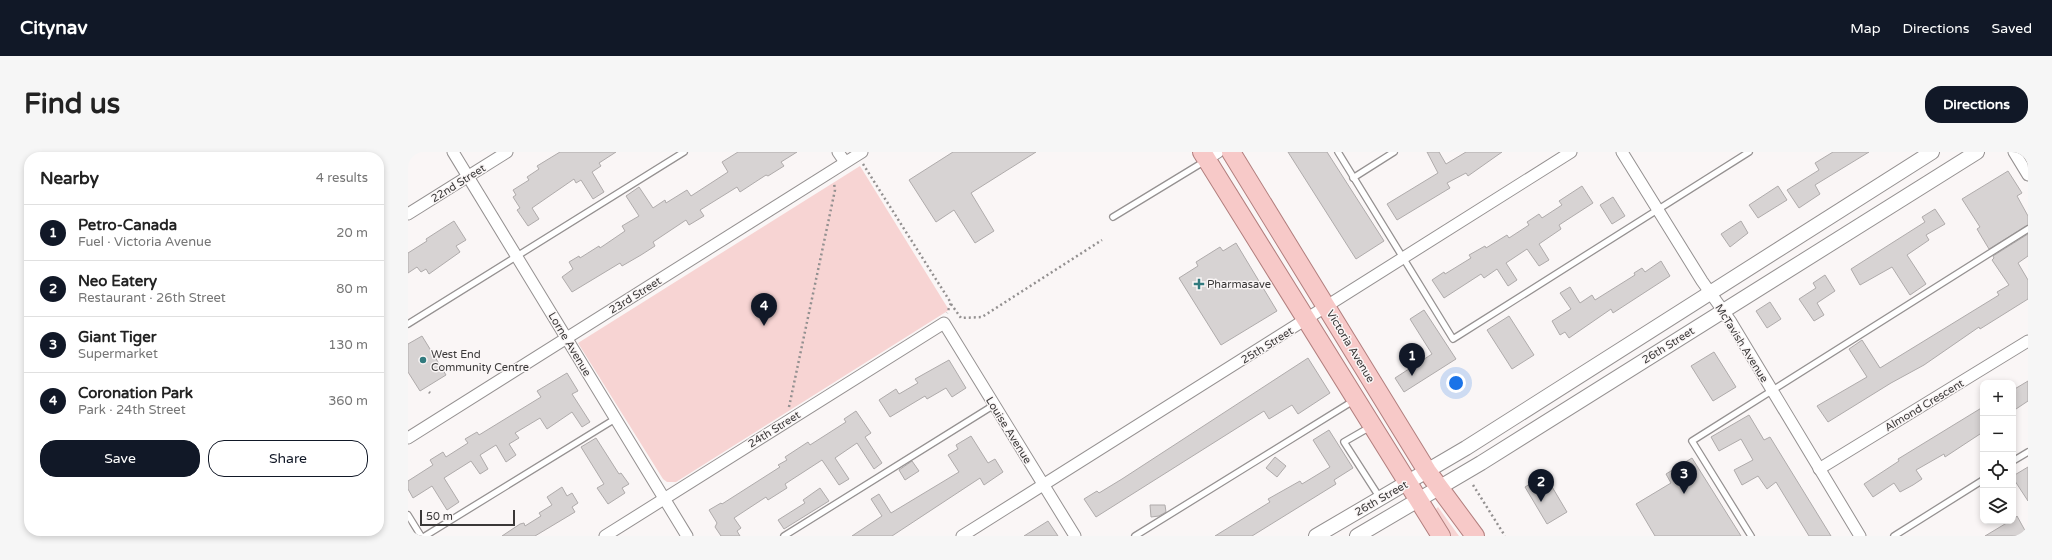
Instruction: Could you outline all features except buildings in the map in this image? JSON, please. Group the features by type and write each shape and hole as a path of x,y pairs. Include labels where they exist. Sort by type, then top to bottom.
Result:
{"main road":[{"name":"Victoria Avenue","path":"1232,152 1427,471 1475,536"},
{"path":"1209,154 1306,320 1441,536"}],"street":[{"name":"Lorne Avenue","path":"453,152 518,256 566,339 687,536"},
{"name":"22nd Street","path":"408,214 507,152"},
{"path":"838,152 845,162"},
{"name":"25th Street","path":"962,536 1572,152"},
{"name":"McTavish Avenue","path":"1622,152 1772,390 1860,536"},
{"name":"26th Street","path":"1316,536 1505,423 1932,152"},
{"name":"26th Street","path":"1357,536 1517,440 1977,152"},
{"path":"2014,152 2028,175"},
{"name":"23rd Street","path":"408,438 859,153"},
{"name":"24th Street","path":"605,536 944,323"},
{"name":"Louise Avenue","path":"944,323 1075,536"},
{"name":"Almond Crescent","path":"1819,469 2028,341"},
{"path":"1505,423 1517,440"}],"lane":[{"path":"408,324 684,152"},
{"path":"1338,152 1404,257 1453,339 1749,152"},
{"path":"1353,178 1394,152"},
{"path":"1114,217 1209,154"},
{"path":"1751,536 1692,441 2028,229"},
{"path":"1135,536 1355,400"},
{"path":"784,536 994,405"},
{"path":"425,536 615,418"},
{"path":"1371,426 1344,442 1380,498"},
{"path":"2016,459 2028,452"},
{"path":"1894,536 1980,482"},
{"path":"408,515 421,536"}],"path":[{"path":"859,153 961,318 982,317 1102,240"},
{"path":"786,422 835,190 832,170"},
{"path":"944,323 951,303"},
{"path":"1473,485 1505,536"}],"shaded area":[{"path":"860,166 949,310 676,482 667,482 663,479 578,343"},
{"path":"1438,507 1459,536 1451,536 1437,513 1436,509"}],"place":[{"name":"Pharmasave","path":"1199,284"},
{"name":"Coronation Park","path":"764,326"},
{"name":"West End Community Centre","path":"423,360"},
{"name":"Petro-Canada","path":"1412,376"},
{"name":"Giant Tiger","path":"1684,494"},
{"name":"Neo Eatery","path":"1541,502"}]}
